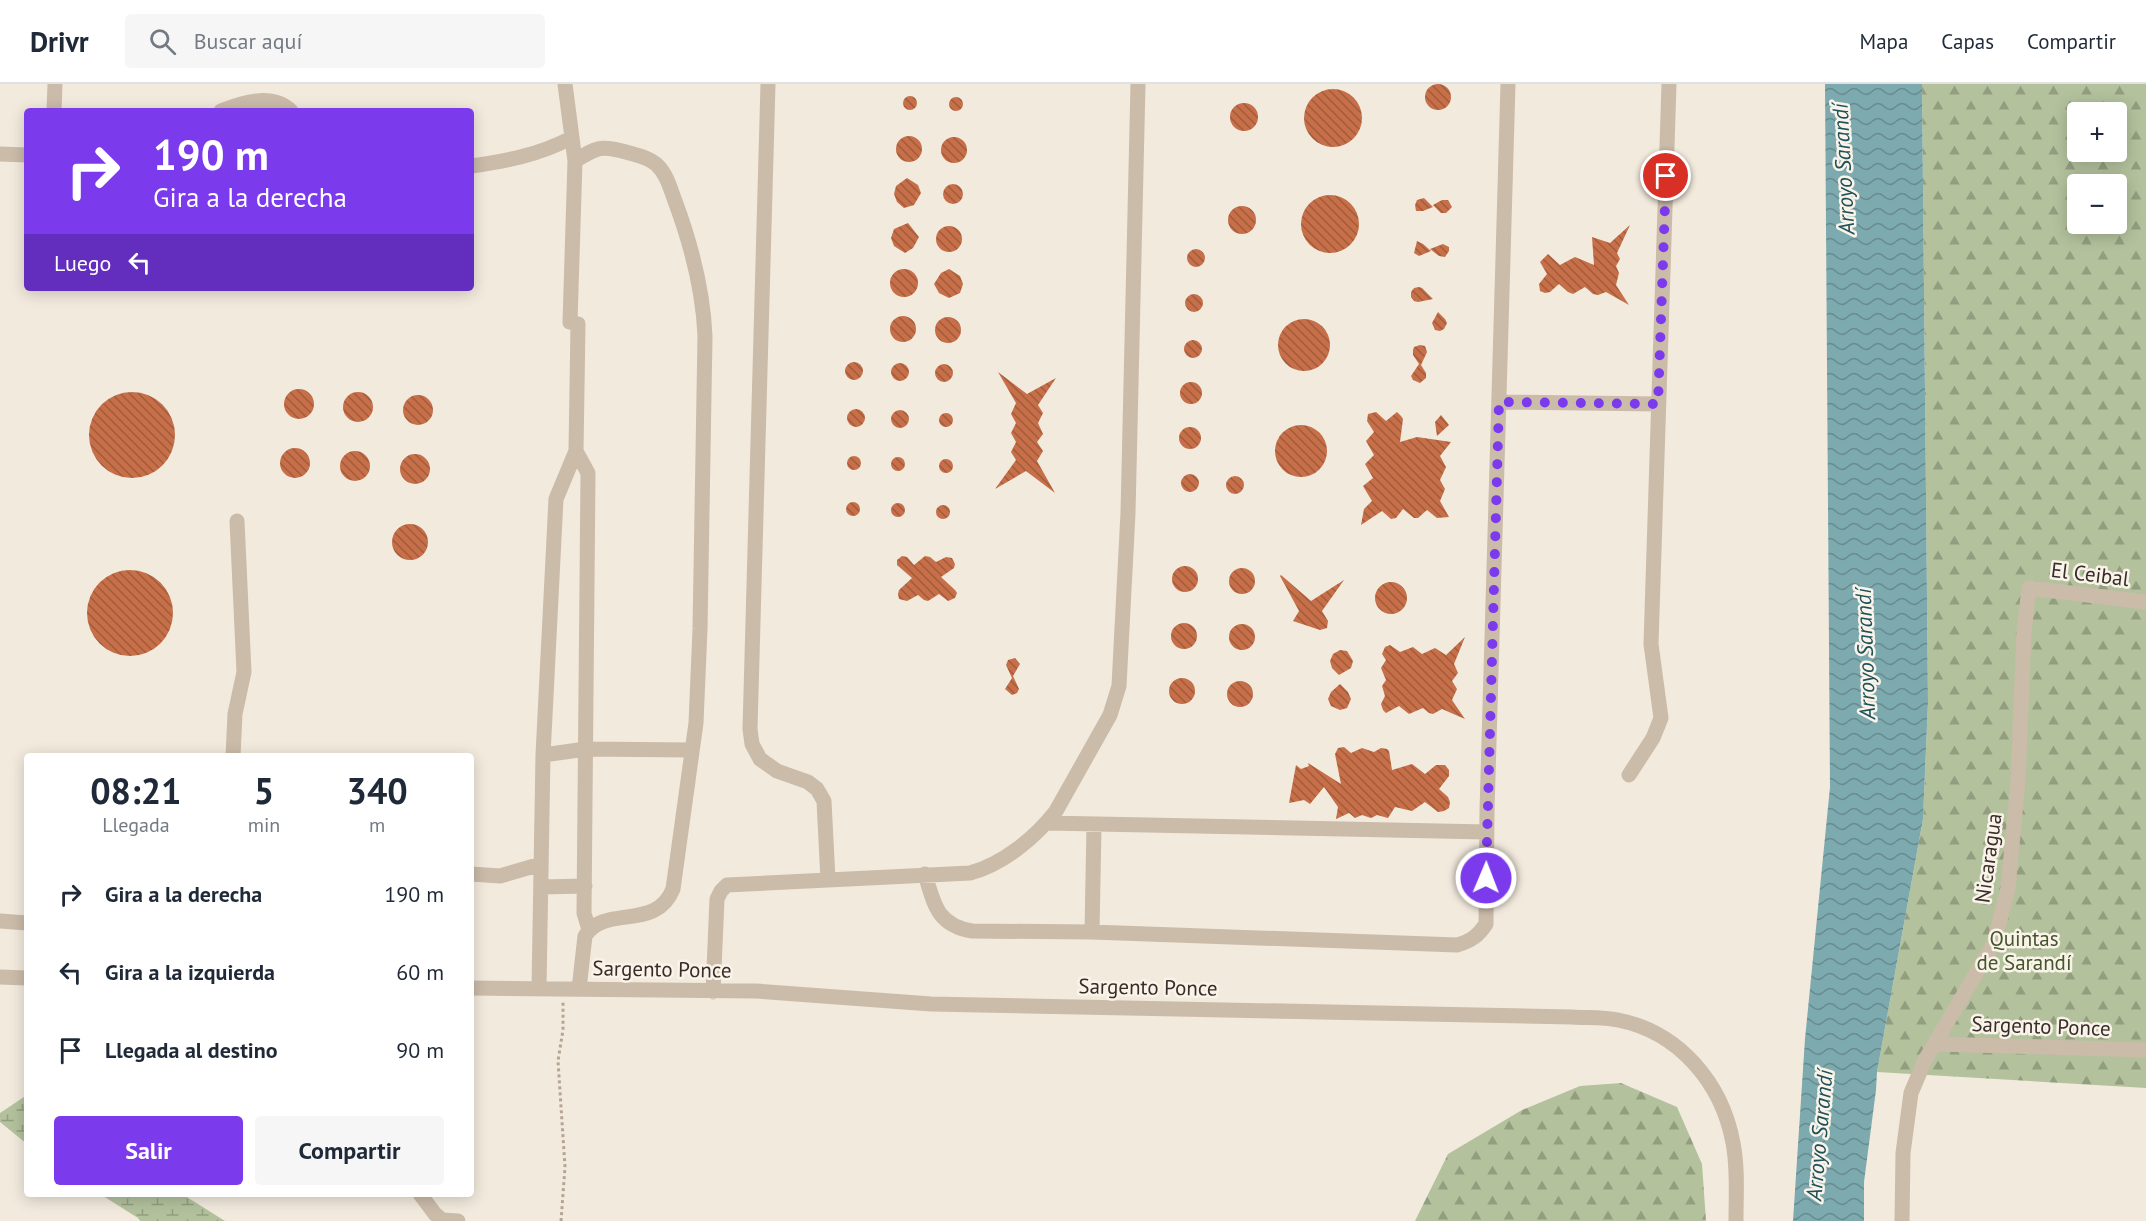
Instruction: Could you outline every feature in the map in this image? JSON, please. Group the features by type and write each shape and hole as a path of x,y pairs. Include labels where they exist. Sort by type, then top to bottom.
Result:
{"street":[{"path":"54,108 55,84"},
{"path":"538,988 543,755 556,499 576,451 578,324 570,322 575,161 565,84"},
{"path":"768,84 750,729 752,744 760,759 777,771 808,782 817,789 824,801 828,880"},
{"path":"713,992 717,899 728,885 970,873 984,869 1000,860 1047,823 1110,715 1119,686 1128,513 1138,84"},
{"path":"925,874 935,907 940,915 960,929 1457,945 1469,942 1486,924 1508,84"},
{"path":"1629,775 1653,738 1661,718 1651,644 1669,84"},
{"path":"228,108 264,100 279,103 286,108"},
{"path":"474,166 513,160 550,149 571,138"},
{"path":"575,161 596,149 608,147 647,158 656,164 666,176 686,231 695,265 704,314 705,336 696,723 673,889 669,900 650,913 596,923 589,930 585,936 579,988"},
{"path":"0,154 24,154"},
{"path":"1499,402 1658,404"},
{"path":"576,451 588,473 584,913 589,930"},
{"path":"233,753 235,714 244,672 237,521"},
{"name":"El Ceibal","path":"2029,588 2146,603"},
{"name":"Nicaragua","path":"1902,1221 1903,1153 1911,1093 1925,1060 1994,943 2008,888 2018,781 2023,657 2029,588"},
{"path":"543,755 586,749 692,750"},
{"path":"1047,823 1487,832"},
{"path":"1092,932 1094,825"},
{"path":"474,874 500,876 541,864"},
{"path":"541,887 585,886"},
{"path":"0,921 24,923"},
{"path":"0,977 24,978"},
{"name":"Sargento Ponce","path":"474,988 756,991 932,1004 1572,1017 1617,1020 1642,1027 1665,1038 1703,1072 1716,1094 1733,1143 1736,1169 1736,1221"},
{"name":"Sargento Ponce","path":"1935,1044 2146,1050"},
{"path":"422,1197 442,1220 458,1221"}],"path":[{"path":"561,1221 565,1167 558,1061 563,1030 562,988"}],"green space":[{"name":"Quintas de Sarandí","path":"1922,84 2146,84 2146,1088 1877,1072 1923,819 1928,702"},
{"path":"1621,1083 1677,1107 1702,1164 1706,1221 1415,1221 1448,1154 1522,1110 1580,1086"},
{"path":"24,1097 24,1142 0,1122 0,1113"},
{"path":"105,1197 187,1197 225,1221 140,1221"}],"water":[{"name":"Arroyo Sarandí","path":"1825,84 1922,84 1928,702 1923,819 1877,1072 1864,1182 1864,1221 1793,1221 1805,1039 1830,787"}],"building":[{"path":"1438,84 1447,88 1451,97 1447,106 1438,110 1429,106 1425,97 1429,88"},
{"path":"1327,89 1339,89 1354,97 1362,112 1362,124 1354,139 1339,147 1327,147 1312,139 1304,124 1304,112 1312,97"},
{"path":"907,96 913,96 917,103 913,110 907,110 903,106 903,100"},
{"path":"953,97 959,97 963,104 959,111 953,111 949,107 949,101"},
{"path":"1244,103 1254,107 1258,117 1254,127 1244,131 1234,127 1230,117 1234,107"},
{"path":"909,136 919,139 922,149 919,159 909,162 899,159 896,149 899,139"},
{"path":"954,137 964,140 967,150 964,160 954,163 944,160 941,150 944,140"},
{"path":"907,178 918,185 921,193 914,205 904,208 897,202 894,194 896,186"},
{"path":"953,184 960,187 963,194 960,201 953,204 946,201 943,194 946,187"},
{"path":"1324,195 1336,195 1351,203 1359,218 1359,230 1351,245 1336,253 1324,253 1309,245 1301,230 1301,218 1309,203"},
{"path":"1424,198 1433,207 1416,211 1417,200"},
{"path":"1442,200 1448,200 1452,207 1446,213 1441,213 1433,205"},
{"path":"1242,206 1252,210 1256,220 1252,230 1242,234 1232,230 1228,220 1232,210"},
{"path":"908,223 919,237 913,248 905,253 894,246 891,238 894,229"},
{"path":"1630,225 1617,253 1620,259 1616,266 1619,273 1616,285 1629,305 1606,292 1593,294 1585,287 1573,294 1559,284 1550,292 1540,291 1539,284 1547,274 1540,262 1548,254 1560,265 1575,257 1594,265 1592,237 1610,243"},
{"path":"949,226 959,229 962,239 959,249 949,252 939,249 936,239 939,229"},
{"path":"1417,241 1431,251 1419,256 1414,253"},
{"path":"1443,244 1449,247 1445,257 1439,256 1430,249"},
{"path":"1196,249 1202,252 1205,258 1202,264 1196,267 1190,264 1187,258 1190,252"},
{"path":"904,269 914,273 918,283 914,293 904,297 894,293 890,283 894,273"},
{"path":"949,269 960,276 963,284 960,293 949,298 939,293 934,284 941,273"},
{"path":"1419,287 1433,299 1414,301 1411,292 1414,288"},
{"path":"1194,294 1200,297 1203,303 1200,309 1194,312 1188,309 1185,303 1188,297"},
{"path":"1438,312 1447,323 1440,331 1435,330 1432,323"},
{"path":"903,316 913,319 916,329 913,339 903,342 893,339 890,329 893,319"},
{"path":"948,317 958,320 961,330 958,340 948,343 938,340 935,330 938,320"},
{"path":"1304,319 1318,323 1326,331 1330,345 1326,359 1318,367 1304,371 1290,367 1282,359 1278,345 1282,331 1290,323"},
{"path":"1193,340 1199,343 1202,349 1199,355 1193,358 1187,355 1184,349 1187,343"},
{"path":"1425,346 1427,352 1421,365 1426,378 1420,383 1413,380 1411,376 1419,364 1413,355 1413,350 1414,347"},
{"path":"854,362 860,365 863,371 860,377 854,380 848,377 845,371 848,365"},
{"path":"900,363 906,366 909,372 906,378 900,381 894,378 891,372 894,366"},
{"path":"944,364 950,367 953,373 950,379 944,382 938,379 935,373 938,367"},
{"path":"998,372 1027,394 1056,378 1038,405 1043,413 1038,423 1043,434 1037,442 1043,451 1037,461 1055,493 1026,471 995,489 1016,460 1011,452 1016,442 1011,433 1016,423 1011,414 1016,403"},
{"path":"1191,382 1199,385 1202,393 1199,401 1191,404 1183,401 1180,393 1183,385"},
{"path":"299,389 309,394 314,404 309,414 299,419 289,414 284,404 289,394"},
{"path":"132,392 156,399 168,411 175,435 168,459 156,471 132,478 108,471 96,459 89,435 96,411 108,399"},
{"path":"358,392 368,397 373,407 368,417 358,422 348,417 343,407 348,397"},
{"path":"418,395 428,400 433,410 428,420 418,425 408,420 403,410 408,400"},
{"path":"856,409 862,412 865,418 862,424 856,427 850,424 847,418 850,412"},
{"path":"900,410 906,413 909,419 906,425 900,428 894,425 891,419 894,413"},
{"path":"1376,412 1386,421 1397,412 1401,416 1403,419 1400,442 1417,437 1451,442 1440,456 1446,467 1440,480 1445,489 1440,501 1449,517 1437,518 1427,510 1418,518 1414,518 1403,509 1396,518 1391,519 1382,511 1361,525 1364,509 1372,501 1363,486 1373,478 1365,464 1374,455 1366,441 1374,432 1367,421 1368,414"},
{"path":"946,413 951,415 953,420 951,425 946,427 941,425 939,420 941,415"},
{"path":"1441,415 1449,425 1437,436 1435,422"},
{"path":"1301,425 1311,427 1319,433 1325,441 1327,451 1325,461 1319,469 1311,475 1301,477 1291,475 1283,469 1277,461 1275,451 1277,441 1283,433 1291,427"},
{"path":"1190,427 1198,430 1201,438 1198,446 1190,449 1182,446 1179,438 1182,430"},
{"path":"295,448 305,453 310,463 305,473 295,478 285,473 280,463 285,453"},
{"path":"355,451 365,456 370,466 365,476 355,481 345,476 340,466 345,456"},
{"path":"415,454 425,459 430,469 425,479 415,484 405,479 400,469 405,459"},
{"path":"854,456 859,458 861,463 859,468 854,470 849,468 847,463 849,458"},
{"path":"898,457 903,459 905,464 903,469 898,471 893,469 891,464 893,459"},
{"path":"946,459 951,461 953,466 951,471 946,473 941,471 939,466 941,461"},
{"path":"1190,474 1196,477 1199,483 1196,489 1190,492 1184,489 1181,483 1184,477"},
{"path":"1235,476 1241,479 1244,485 1241,491 1235,494 1229,491 1226,485 1229,479"},
{"path":"853,502 858,504 860,509 858,514 853,516 848,514 846,509 848,504"},
{"path":"898,503 903,505 905,510 903,515 898,517 893,515 891,510 893,505"},
{"path":"943,505 948,507 950,512 948,517 943,519 938,517 936,512 938,507"},
{"path":"410,524 423,529 428,542 423,555 410,560 397,555 392,542 397,529"},
{"path":"902,556 907,557 914,565 925,556 936,562 946,557 952,558 954,568 941,577 957,593 955,598 948,601 939,594 928,601 918,595 907,601 899,599 899,590 912,578 897,565 897,560"},
{"path":"1185,566 1194,570 1198,579 1194,588 1185,592 1176,588 1172,579 1176,570"},
{"path":"1242,568 1251,572 1255,581 1251,590 1242,594 1233,590 1229,581 1233,572"},
{"path":"130,570 154,577 166,589 173,613 166,637 154,649 130,656 106,649 94,637 87,613 94,589 106,577"},
{"path":"1281,575 1311,601 1344,580 1322,611 1328,621 1327,628 1320,630 1293,621 1299,611"},
{"path":"1391,582 1402,587 1407,598 1402,609 1391,614 1380,609 1375,598 1380,587"},
{"path":"1184,623 1193,627 1197,636 1193,645 1184,649 1175,645 1171,636 1175,627"},
{"path":"1242,624 1251,628 1255,637 1251,646 1242,650 1233,646 1229,637 1233,628"},
{"path":"1465,637 1454,664 1458,673 1452,681 1457,689 1452,700 1465,719 1442,709 1433,714 1423,708 1409,714 1399,706 1386,713 1383,710 1381,704 1385,696 1382,686 1386,680 1381,668 1386,660 1382,654 1385,647 1390,645 1400,652 1413,647 1422,654 1435,648 1446,655"},
{"path":"1340,650 1347,651 1353,661 1351,668 1339,675 1332,668 1330,661 1333,654"},
{"path":"1015,658 1020,664 1013,676 1019,689 1012,695 1005,689 1012,678 1006,665 1008,660"},
{"path":"1182,678 1191,682 1195,691 1191,700 1182,704 1173,700 1169,691 1173,682"},
{"path":"1240,681 1249,685 1253,694 1249,703 1240,707 1231,703 1227,694 1231,685"},
{"path":"1340,684 1351,699 1347,708 1340,710 1331,706 1328,699 1331,692"},
{"path":"1344,747 1351,753 1362,748 1374,752 1381,748 1387,749 1392,770 1412,764 1425,774 1436,765 1445,765 1449,770 1449,776 1439,789 1448,797 1449,808 1438,812 1425,802 1412,811 1395,807 1388,818 1377,815 1371,818 1362,815 1355,818 1349,813 1336,819 1338,807 1324,787 1310,804 1304,800 1289,803 1296,765 1301,769 1309,766 1308,763 1341,784 1335,754 1338,748"}],"route":[{"path":"1486,878 1499,402 1658,404 1666,176"}]}
